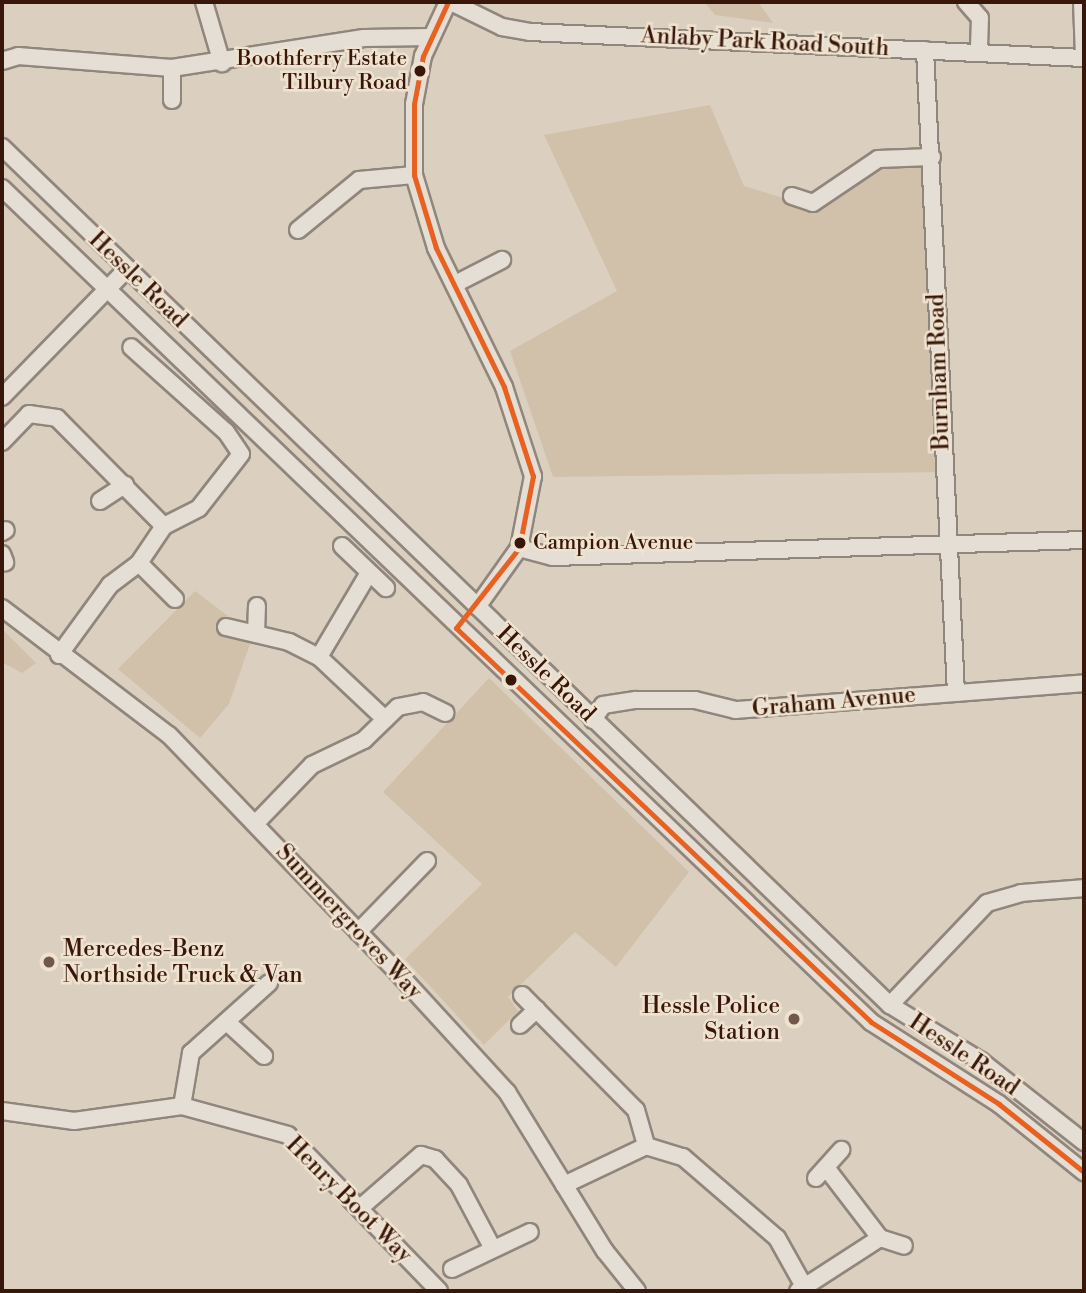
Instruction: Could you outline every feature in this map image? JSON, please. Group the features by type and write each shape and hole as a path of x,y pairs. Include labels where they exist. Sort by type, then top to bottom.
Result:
{"street":[{"path":"204,2 222,63"},
{"path":"449,2 431,37 414,104 414,175 425,219 530,453 529,517 519,548 477,607"},
{"name":"Anlaby Park Road South","path":"449,2 502,27 530,32 1084,58"},
{"path":"966,2 980,18 979,52"},
{"path":"1082,2 1084,58"},
{"path":"2,61 18,56 172,68 222,63 297,46 431,37"},
{"name":"Burnham Road","path":"925,50 932,157 945,540 956,693"},
{"path":"172,68 172,100"},
{"name":"Hessle Road","path":"2,147 890,1005 981,1061 1084,1142"},
{"path":"792,196 813,203 878,159 932,157"},
{"path":"298,230 359,180 414,175"},
{"name":"Hessle Road","path":"2,188 871,1023 999,1104 1084,1172"},
{"path":"455,284 502,260"},
{"path":"2,397 127,269"},
{"path":"59,654 110,585 139,564 164,526 199,508 240,454 226,432 152,377 131,347"},
{"path":"2,442 29,414 46,412 125,485 164,526"},
{"path":"100,501 125,485"},
{"path":"519,548 553,557 945,540 1084,540"},
{"path":"342,546 367,576 386,588"},
{"path":"139,564 175,599"},
{"path":"319,657 367,576"},
{"path":"256,634 257,606"},
{"name":"Summergroves Way","path":"2,608 59,654 169,735 256,823 507,1092 564,1185 637,1291"},
{"path":"226,626 319,657 385,719"},
{"name":"Graham Avenue","path":"593,720 603,705 636,700 695,700 736,710 1084,683"},
{"path":"256,823 312,765 364,740 385,719 410,703 446,713"},
{"path":"358,932 427,861"},
{"path":"890,1005 987,903 1084,888"},
{"path":"182,1106 191,1053 228,1023 269,983"},
{"path":"522,995 636,1110 646,1146"},
{"path":"520,1025 537,1009"},
{"path":"228,1023 264,1056"},
{"name":"Henry Boot Way","path":"2,1111 74,1121 182,1106 288,1135 439,1291"},
{"path":"564,1185 646,1146 683,1157 777,1238 802,1290 880,1238"},
{"path":"841,1150 822,1173 880,1238 904,1246"},
{"path":"359,1208 421,1155 435,1159 458,1185 493,1249"},
{"path":"452,1269 530,1232"}],"shaded area":[{"path":"704,2 758,2 773,23 715,15"},
{"path":"710,105 744,186 817,208 884,165 937,164 950,472 553,477 510,351 617,291 544,135"},
{"path":"195,591 228,616 220,633 251,641 229,704 200,738 118,669"},
{"path":"2,629 36,663 22,673 2,662"},
{"path":"489,678 689,872 616,967 575,932 508,997 518,1011 484,1045 405,959 482,884 383,792"}],"transit line":[{"path":"448,2 423,56 414,104 414,175 436,248 504,387 533,476 519,548 456,628 871,1022 999,1104 1084,1172"}],"place":[{"name":"Boothferry Estate Tilbury Road","path":"420,71"},
{"name":"Campion Avenue","path":"520,543"},
{"name":"Mercedes-Benz Northside Truck & Van","path":"49,962"},
{"name":"Hessle Police Station","path":"794,1019"}]}
